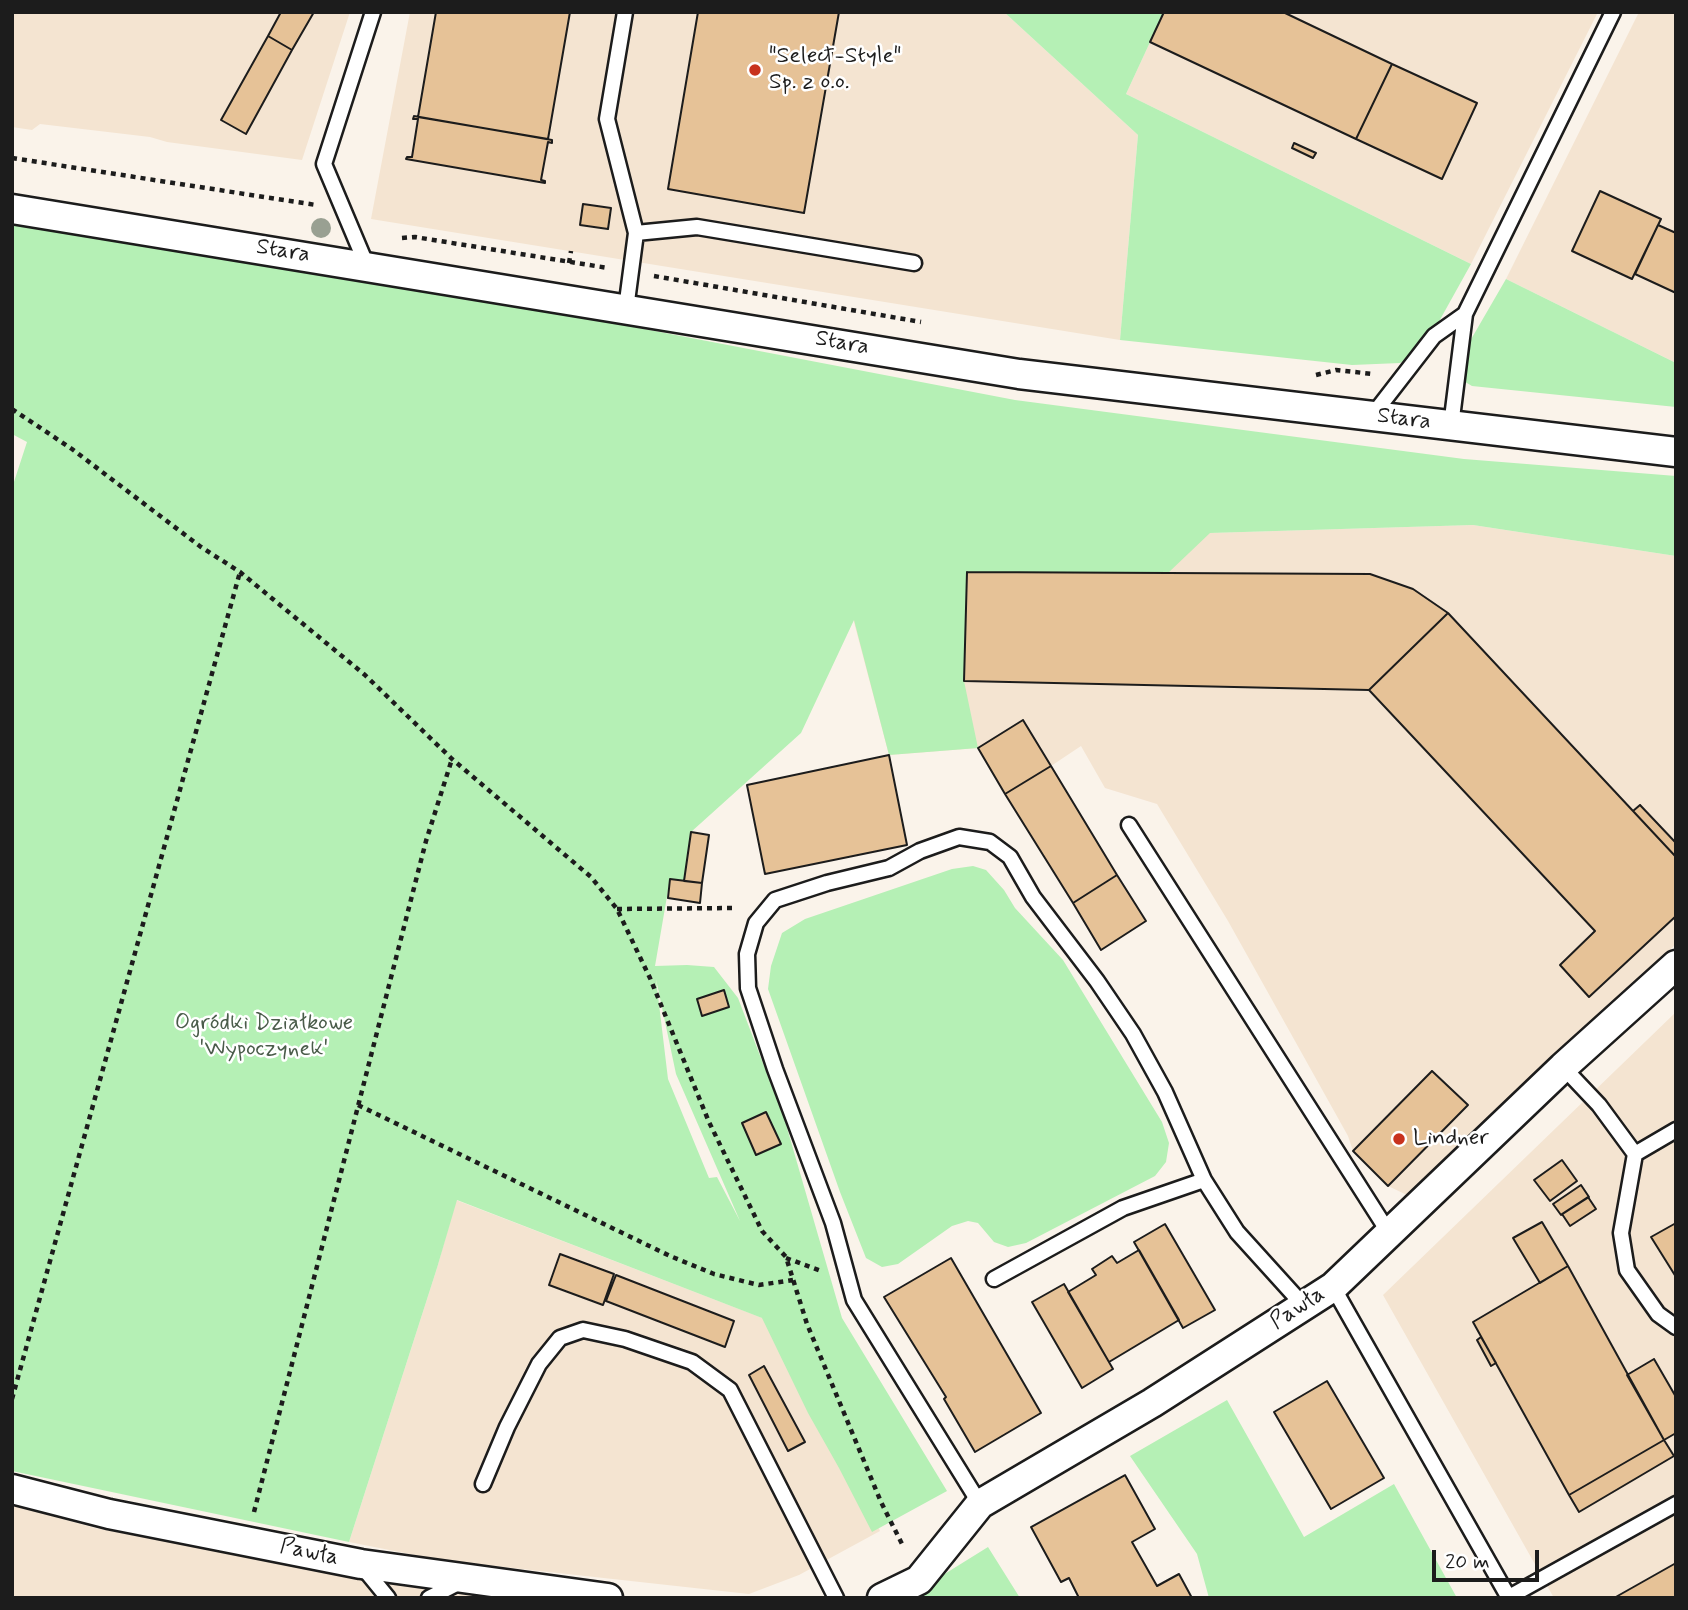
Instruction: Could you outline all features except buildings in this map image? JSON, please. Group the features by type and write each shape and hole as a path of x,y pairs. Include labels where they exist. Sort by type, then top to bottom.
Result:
{"street":[{"name":"Stara","path":"12,209 1018,374 1676,453"},
{"name":"Pawła","path":"882,1598 921,1584 980,1504 1153,1403 1333,1287 1563,1068 1676,965"},
{"name":"Pawła","path":"12,1489 110,1514 361,1564 608,1598"}],"lane":[{"path":"367,266 324,164 373,12"},
{"path":"625,12 607,119 636,233 626,309"},
{"path":"1451,426 1465,314 1613,12"},
{"path":"636,233 697,227 914,263"},
{"path":"1372,416 1434,336 1465,314"},
{"path":"1129,825 1389,1233"},
{"path":"980,1504 854,1300 833,1223 775,1069 748,988 747,954 757,923 775,900 827,883 889,868 920,851 960,837 990,842 1010,857 1033,897 1097,981 1133,1034 1165,1092 1204,1180 1237,1232 1304,1306"},
{"path":"1563,1068 1599,1105 1634,1154 1621,1233 1627,1270 1658,1314 1676,1327"},
{"path":"1634,1154 1676,1130"},
{"path":"994,1279 1123,1208 1204,1180"},
{"path":"1333,1287 1509,1598 1676,1504"},
{"path":"483,1484 507,1427 539,1364 560,1338 583,1330 625,1339 692,1362 730,1390 836,1598"},
{"path":"361,1564 388,1598"},
{"path":"429,1598 465,1579"}],"path":[{"path":"12,158 322,206 369,238 390,240 415,237 631,271 932,324"},
{"path":"1314,375 1336,370 1402,378"},
{"path":"12,408 72,449 201,547 240,572 365,675 452,759 591,877 617,909 650,978 709,1122 762,1231 786,1257 807,1324 871,1477 921,1584"},
{"path":"12,1399 240,572"},
{"path":"247,1540 426,841 452,759"},
{"path":"617,909 739,908 775,900"},
{"path":"358,1105 670,1256 714,1274 758,1285 793,1280"}],"shaded area":[{"path":"12,12 350,12 302,160 40,124 32,130 12,127"},
{"path":"410,12 1004,12 1138,135 1120,340 371,219"},
{"path":"1164,12 1598,12 1471,264 1126,94"},
{"path":"1639,12 1676,12 1676,363 1506,279"},
{"path":"1473,525 1676,556 1676,944 1420,1186 1407,1195 1388,1186 1353,1151 1348,1136 1228,921 1157,804 1105,788 1081,746 1051,766 1023,721 978,748 889,755 850,607 945,541"},
{"path":"1676,1012 1676,1598 1554,1598 1383,1295"},
{"path":"456,1200 791,1329 880,1531 799,1575 749,1594 440,1560 349,1542 437,1268"},
{"path":"12,1505 95,1528 301,1567 510,1598 12,1598"}],"green space":[{"path":"1004,12 1164,12 1126,94 1471,264 1422,352 1400,363 1352,365 1120,340 1138,135"},
{"name":"Ogródki Działkowe 'Wypoczynek'","path":"12,225 592,319 1015,400 1464,459 1676,476 1676,556 1473,525 1210,533 1168,573 967,572 964,681 978,748 889,755 854,620 801,733 691,832 684,881 670,879 655,966 714,967 738,998 785,1121 842,1318 947,1491 872,1532 808,1413 762,1318 457,1200 349,1542 12,1471 12,488 27,442 12,434","holes":["656,979 676,1074 740,1221 717,1177 709,1178 668,1079","723,991 729,1007 702,1016 697,999"]},
{"path":"1506,279 1676,363 1676,407 1472,386 1460,379 1466,348"},
{"path":"973,866 986,870 1004,890 1015,908 1063,960 1162,1122 1169,1143 1166,1162 1155,1176 1026,1243 1008,1247 994,1242 978,1223 968,1221 952,1226 898,1264 882,1267 866,1258 840,1192 768,989 771,966 782,933 805,919 952,869"},
{"path":"1227,1400 1304,1537 1394,1484 1457,1598 1209,1598 1197,1554 1130,1456"},
{"path":"988,1547 1020,1598 906,1598"}],"place":[{"name":"\"Select-Style\" Sp. z o.o.","path":"755,70"},
{"name":"Lindner","path":"1399,1139"}]}
